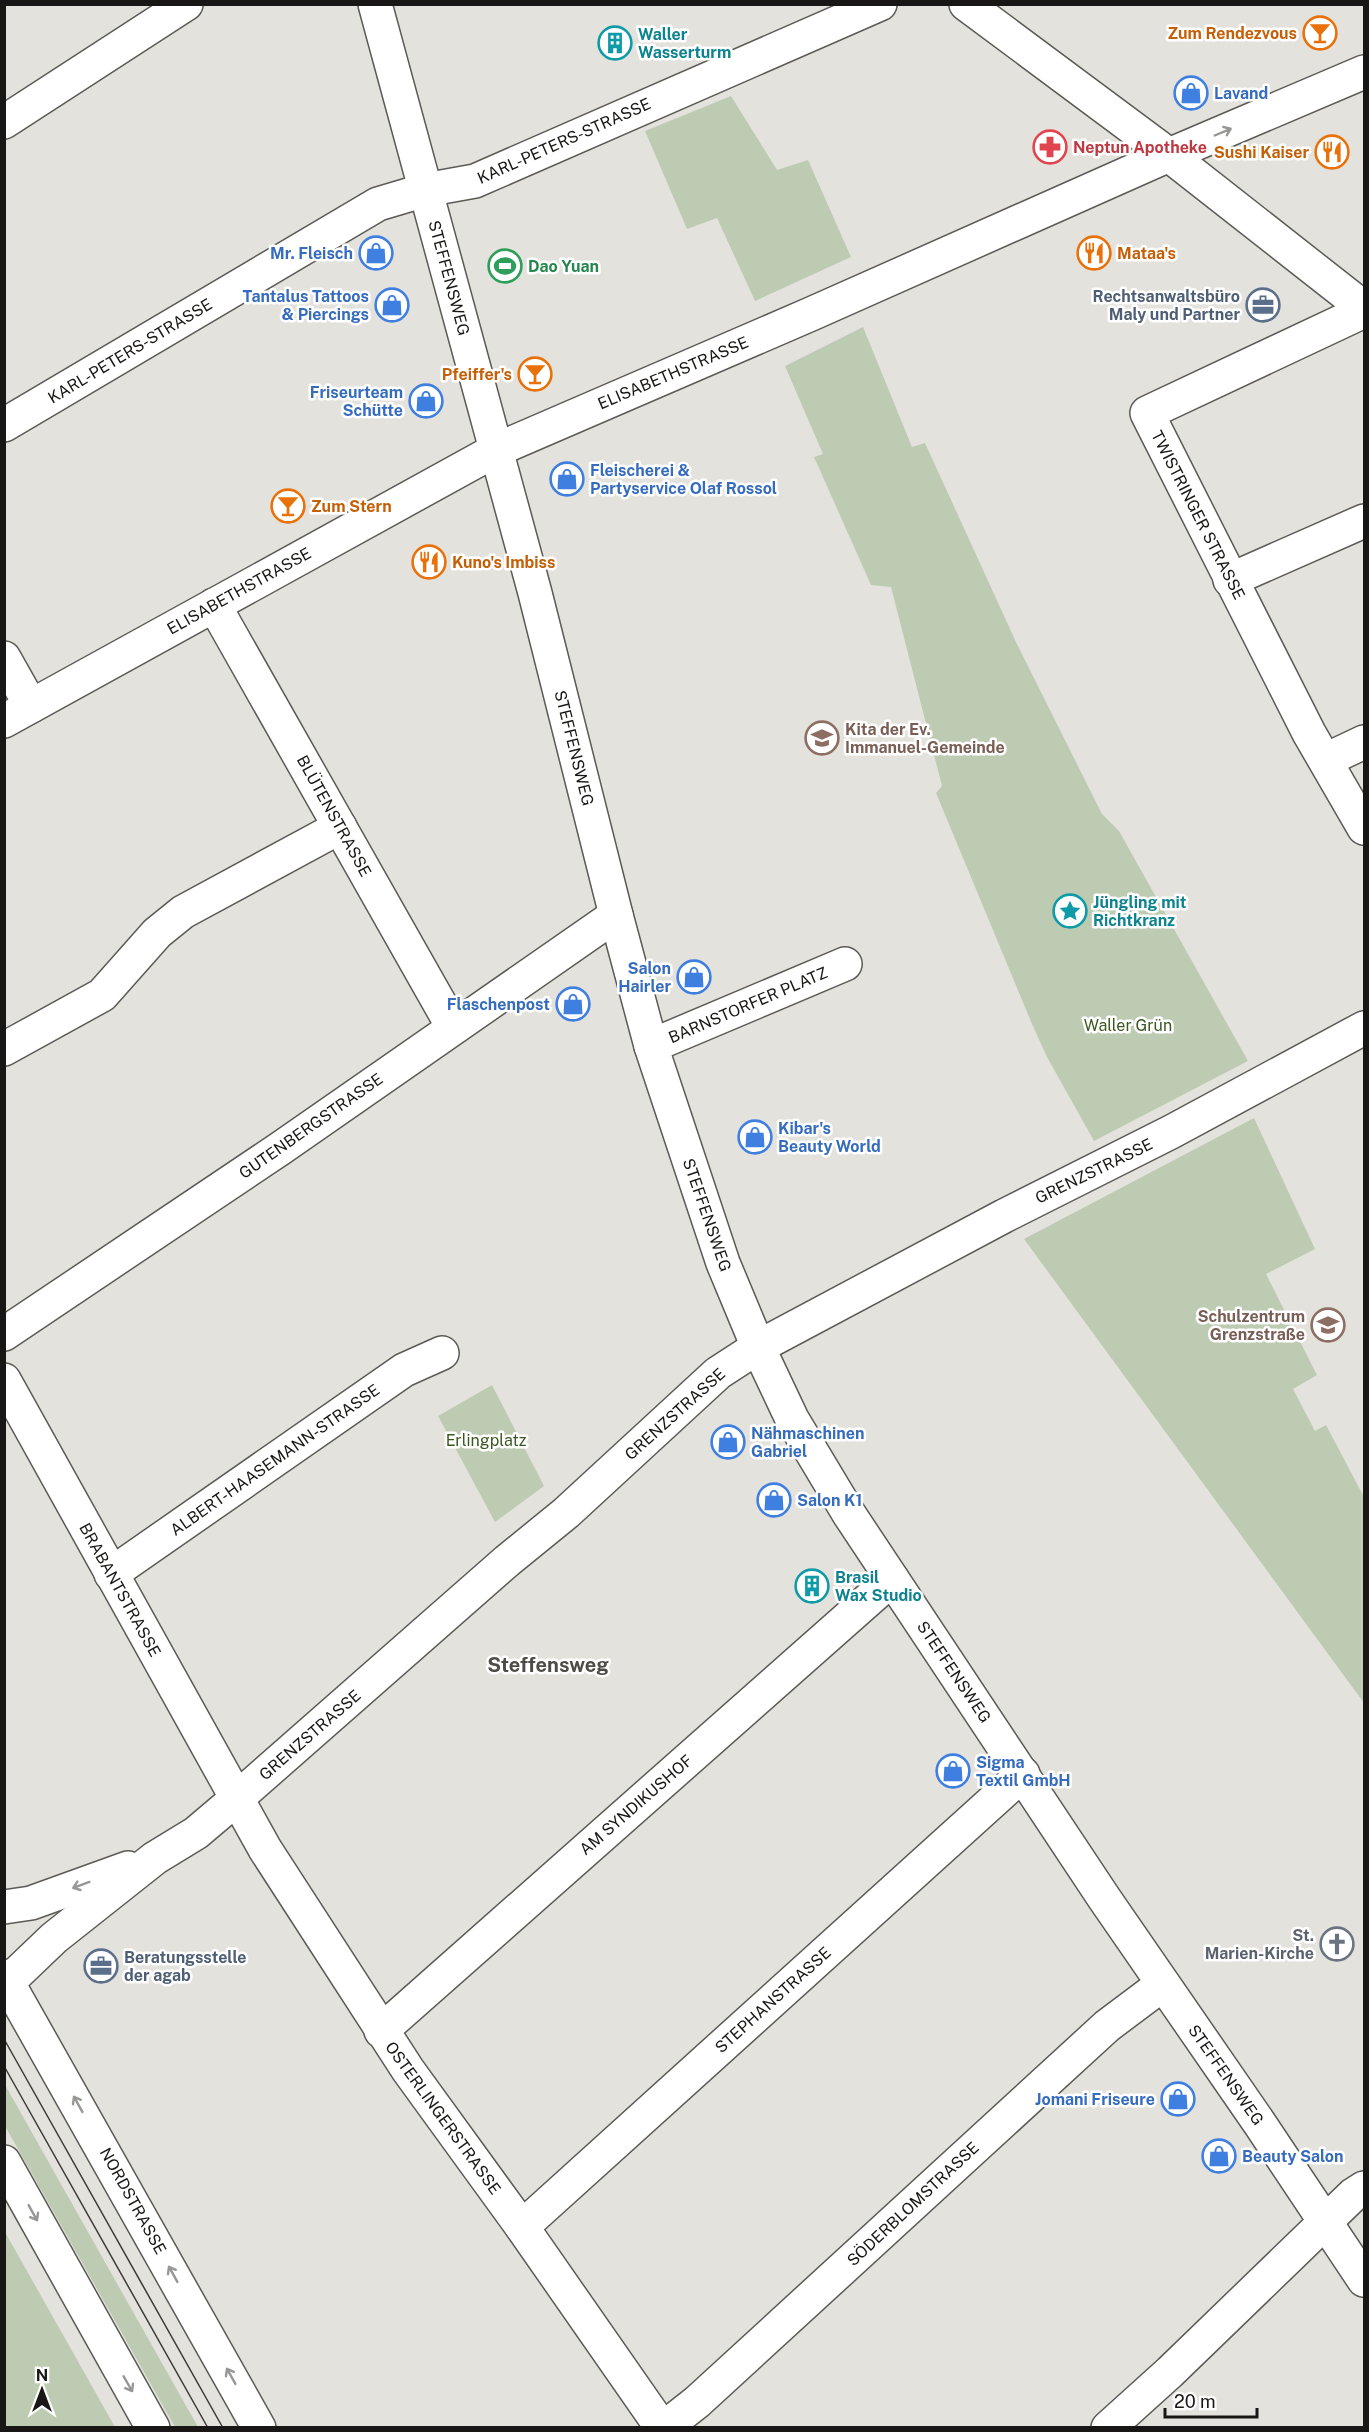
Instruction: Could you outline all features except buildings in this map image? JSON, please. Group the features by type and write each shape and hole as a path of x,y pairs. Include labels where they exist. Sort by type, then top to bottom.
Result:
{"street":[{"path":"4,122 186,4"},
{"name":"STEFFENSWEG","path":"375,4 535,593 651,1046 723,1263 758,1347 792,1419 892,1579 1104,1898 1365,2280"},
{"name":"KARL-PETERS-STRASSE","path":"4,425 378,204 425,190 475,181 880,4"},
{"path":"966,4 1169,155 1365,309"},
{"name":"ELISABETHSTRASSE","path":"18,714 496,450 811,314 1169,155 1365,72"},
{"name":"TWISTRINGER STRASSE","path":"1365,309 1147,413 1309,733 1365,828"},
{"path":"1230,580 1365,521"},
{"name":"BLÜTENSTRASSE","path":"214,605 453,1027"},
{"path":"4,658 18,714"},
{"path":"1326,760 1365,742"},
{"path":"4,1049 102,994 157,933 183,912 340,827"},
{"name":"GUTENBERGSTRASSE","path":"4,1334 281,1148 616,915"},
{"name":"BARNSTORFER PLATZ","path":"651,1046 845,964"},
{"name":"GRENZSTRASSE","path":"6,1979 155,1858 196,1833 235,1800 507,1561 566,1513 717,1373 758,1347 1004,1216 1171,1132 1365,1028"},
{"name":"ALBERT-HAASEMANN-STRASSE","path":"111,1574 404,1370 442,1353"},
{"name":"BRABANTSTRASSE","path":"4,1380 235,1800"},
{"name":"AM SYNDIKUSHOF","path":"381,2031 892,1579"},
{"name":"STEPHANSTRASSE","path":"522,2227 1023,1774"},
{"name":"OSTERLINGERSTRASSE","path":"235,1800 381,2031 663,2427"},
{"name":"GRENZSTRASSE","path":"4,1907 31,1902 155,1858"},
{"name":"NORDSTRASSE","path":"6,1979 259,2427"},
{"name":"SÖDERBLOMSTRASSE","path":"663,2427 697,2402 1107,2026 1163,1984"},
{"path":"4,2162 153,2427"},
{"path":"1108,2427 1173,2370 1353,2195 1365,2188"}],"green space":[{"path":"731,96 777,170 808,160 851,257 755,301 717,218 687,229 645,131"},
{"name":"Waller Grün","path":"863,327 912,447 925,443 1016,642 1102,814 1119,831 1248,1061 1094,1141 1047,1057 1032,1024 936,793 942,786 891,587 871,585 814,457 823,454 785,366"},
{"path":"1254,1118 1315,1249 1266,1274 1317,1375 1293,1389 1315,1431 1326,1425 1364,1497 1364,1703 1024,1239"},
{"name":"Erlingplatz","path":"492,1385 544,1486 495,1522 438,1416"},
{"path":"4,2083 198,2427 175,2427 5,2126"},
{"path":"5,2232 115,2427 5,2427"}],"tram line":[{"path":"4,2039 223,2428"},
{"path":"4,2066 208,2428"}],"place":[{"name":"Zum Rendezvous","path":"1320,33"},
{"name":"Waller Wasserturm","path":"615,43"},
{"name":"Lavand","path":"1191,93"},
{"name":"Neptun Apotheke","path":"1050,147"},
{"name":"Sushi Kaiser","path":"1332,152"},
{"name":"Mr. Fleisch","path":"376,253"},
{"name":"Mataa's","path":"1094,253"},
{"name":"Dao Yuan","path":"505,266"},
{"name":"Tantalus Tattoos & Piercings","path":"392,305"},
{"name":"Rechtsanwaltsbüro Maly und Partner","path":"1263,305"},
{"name":"Pfeiffer's","path":"535,374"},
{"name":"Friseurteam Schütte","path":"426,401"},
{"name":"Fleischerei & Partyservice Olaf Rossol","path":"567,479"},
{"name":"Zum Stern","path":"288,506"},
{"name":"Kuno's Imbiss","path":"429,562"},
{"name":"Kita der Ev. Immanuel-Gemeinde","path":"822,738"},
{"name":"Jüngling mit Richtkranz","path":"1070,911"},
{"name":"Salon Hairler","path":"694,977"},
{"name":"Flaschenpost","path":"573,1004"},
{"name":"Kibar's Beauty World","path":"755,1137"},
{"name":"Schulzentrum Grenzstraße","path":"1328,1325"},
{"name":"Nähmaschinen Gabriel","path":"728,1442"},
{"name":"Salon K1","path":"774,1500"},
{"name":"Brasil Wax Studio","path":"812,1586"},
{"name":"Sigma Textil GmbH","path":"953,1771"},
{"name":"St. Marien-Kirche","path":"1337,1944"},
{"name":"Beratungsstelle der agab","path":"101,1966"},
{"name":"Jomani Friseure","path":"1178,2099"},
{"name":"Beauty Salon","path":"1219,2156"}],"district":[{"name":"Steffensweg","path":"548,1665"}]}
